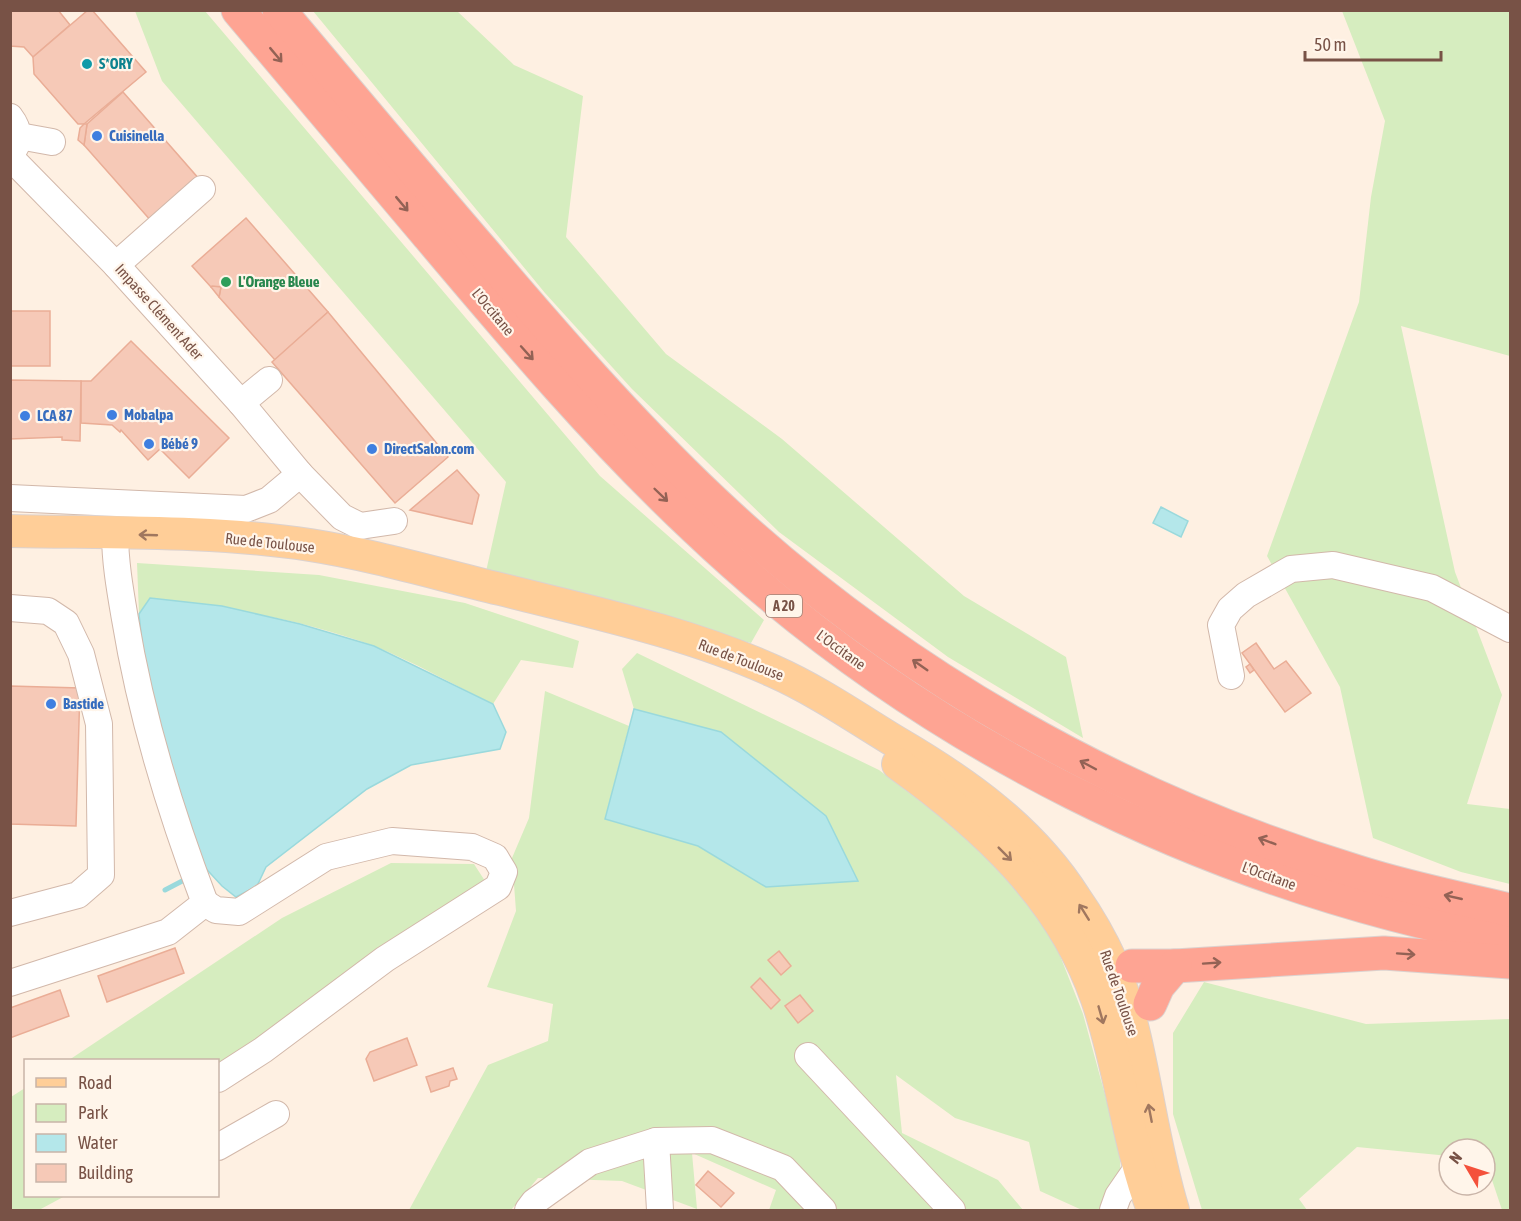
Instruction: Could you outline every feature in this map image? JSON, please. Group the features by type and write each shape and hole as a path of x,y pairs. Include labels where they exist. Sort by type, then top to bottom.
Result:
{"highway":[{"name":"L'Occitane","path":"238,10 517,341 618,453 742,571 859,664 997,752 1126,820 1271,878 1341,901 1452,930 1510,941"},
{"name":"L'Occitane","path":"279,10 525,300 631,419 713,501 776,558 886,642 991,711 1046,743 1097,770 1190,811 1287,849 1360,873 1510,910"},
{"path":"1122,964 1174,966 1384,952 1510,962"},
{"path":"1150,1004 1158,986 1174,966"}],"main road":[{"name":"Rue de Toulouse","path":"10,531 56,532 115,544 320,567 437,587 593,624 705,659 760,684 878,749 977,793 1026,836 1049,862 1122,964 1141,1064 1154,1210"},
{"name":"Rue de Toulouse","path":"10,552 115,544"},
{"name":"Rue de Toulouse","path":"929,773 970,820 1027,875 1061,924 1081,960 1097,999 1149,1165 1173,1210"},
{"path":"1081,960 1122,964"},
{"path":"1141,1064 1150,1004"}],"street":[{"path":"13,141 52,142"},
{"name":"Impasse Clément Ader","path":"13,141 116,265 241,403 300,474 342,518 360,526 394,521"},
{"path":"116,265 202,189"},
{"path":"241,403 269,380"},
{"path":"10,498 246,510 269,500 300,474"},
{"path":"10,522 56,532"},
{"path":"115,544 133,670 164,789 197,885 216,910 239,912 326,857 392,841 472,847 495,857 504,872 498,887 385,959 262,1050 219,1078"},
{"path":"1231,676 1221,625 1230,609 1246,595 1291,569 1333,565 1432,588 1510,629"},
{"path":"10,608 48,611 66,623 81,654 99,724 101,875 78,895 10,913"},
{"path":"10,983 168,932 197,885"},
{"path":"808,1056 952,1210"},
{"path":"219,1146 276,1114"},
{"path":"528,1210 534,1202 590,1162 656,1141 712,1140 783,1168 823,1210"},
{"path":"656,1141 660,1210"},
{"path":"1113,1210 1118,1196 1149,1165"}],"green space":[{"path":"135,11 205,11 600,476 764,620 751,643 485,576 506,482 162,81"},
{"path":"313,11 457,11 514,65 583,96 566,237 666,354 782,439 964,596 1066,657 1083,738 948,657 779,532 632,389 545,293"},
{"path":"1342,11 1510,11 1510,356 1401,326 1455,572 1502,695 1467,804 1510,809 1510,884 1461,872 1373,838 1340,687 1267,556 1359,302 1371,197 1385,121"},
{"path":"137,563 319,575 465,603 579,641 573,668 521,660 493,704 389,652 292,621 150,598 139,614"},
{"path":"637,653 879,770 979,846 1046,920 1083,1014 1119,1146 1123,1210 1082,1210 1040,1191 1029,1142 955,1118 896,1075 902,1133 998,1180 1023,1210 769,1210 776,1190 692,1153 697,1209 622,1181 538,1178 511,1210 409,1210 488,1065 548,1041 553,1004 487,987 516,911 512,858 529,818 545,691 629,726 605,819 698,846 766,886 826,816 721,732 634,709 622,669"},
{"path":"391,863 474,864 485,881 254,1049 219,1064 219,1059 70,1059 282,918"},
{"path":"1204,982 1366,1024 1510,1019 1510,1210 1502,1210 1497,1195 1497,1137 1437,1137 1437,1155 1357,1147 1299,1199 1307,1210 1202,1210 1173,1114 1173,1033"},
{"path":"24,1089 24,1197 63,1197 39,1210 11,1210 11,1097"}],"water":[{"path":"1161,507 1188,521 1181,537 1153,523"},
{"path":"150,598 222,606 300,624 374,646 493,704 506,732 500,749 411,765 367,789 266,867 257,886 236,897 222,886 199,861 145,672 139,614"},
{"path":"634,709 721,732 826,816 858,881 766,887 698,846 605,819"}],"building":[{"path":"10,10 58,10 70,25 33,57 24,47 10,46"},
{"name":"S*ORY","path":"88,10 92,10 146,72 84,124 78,124 34,74 33,57"},
{"path":"123,92 200,180 152,222 84,145 87,124"},
{"path":"87,124 84,145 78,140 80,128"},
{"path":"246,218 328,312 275,360 219,297 221,287 211,287 192,266"},
{"path":"211,287 221,287 219,297"},
{"path":"10,311 50,311 50,366 10,366"},
{"path":"328,312 448,457 395,503 272,362"},
{"path":"131,341 229,438 189,478 160,449 148,460 121,430 120,432 112,425 81,423 81,381 91,381"},
{"path":"10,380 81,381 80,441 62,440 62,437 10,439"},
{"path":"457,470 479,495 472,524 410,510"},
{"path":"1256,643 1274,669 1286,661 1311,693 1285,712 1242,653"},
{"path":"1250,664 1254,670 1250,673 1246,667"},
{"path":"10,686 80,688 76,826 10,824"},
{"path":"175,948 184,973 107,1002 98,976"},
{"path":"779,951 791,966 781,975 768,960"},
{"path":"760,978 780,1000 771,1009 751,987"},
{"path":"60,990 69,1016 10,1038 10,1008"},
{"path":"800,995 813,1011 798,1023 785,1006"},
{"path":"407,1038 417,1065 374,1081 366,1059 370,1052"},
{"path":"453,1068 457,1079 450,1081 449,1086 431,1092 426,1077"},
{"path":"708,1171 734,1193 721,1207 696,1185"}],"waterway":[{"path":"165,890 188,878"}],"place":[{"name":"S*ORY","path":"87,64"},
{"name":"Cuisinella","path":"97,136"},
{"name":"L'Orange Bleue","path":"226,282"},
{"name":"Mobalpa","path":"112,415"},
{"name":"LCA 87","path":"25,416"},
{"name":"Bébé 9","path":"149,444"},
{"name":"DirectSalon.com","path":"372,449"},
{"name":"Bastide","path":"51,704"}]}
